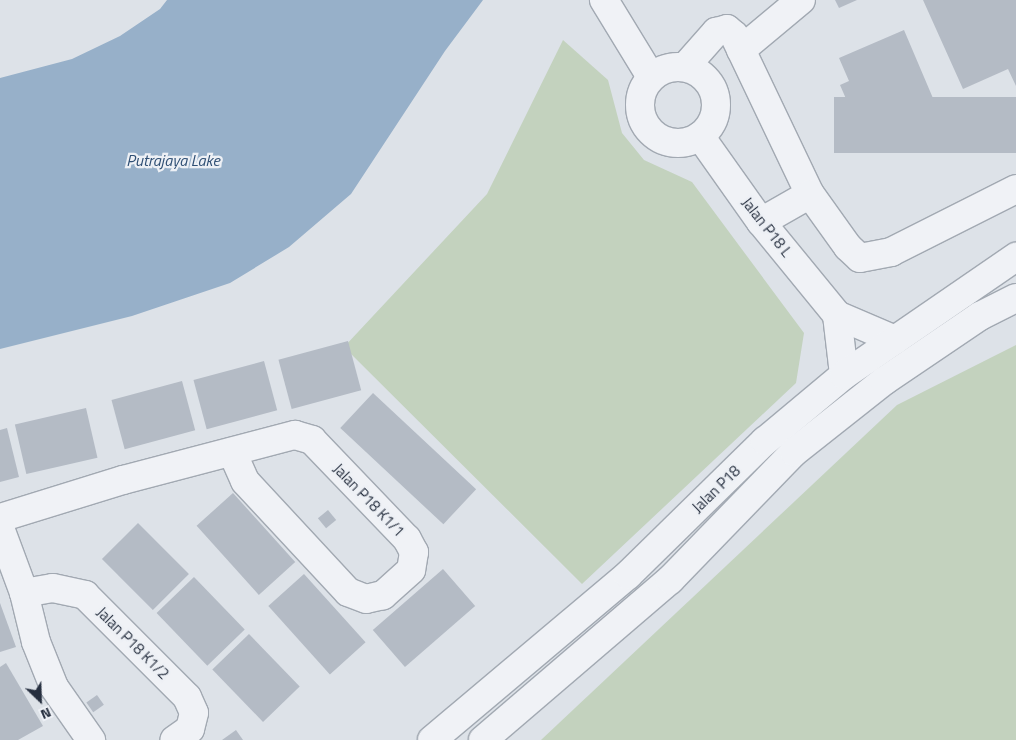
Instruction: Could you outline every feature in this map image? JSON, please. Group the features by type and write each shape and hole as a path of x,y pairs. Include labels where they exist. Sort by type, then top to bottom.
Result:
{"street":[{"path":"604,0 651,77"},
{"path":"741,50 801,0"},
{"path":"685,67 704,42 721,30 727,30 734,35 810,194 848,248 860,258 891,252 1016,188"},
{"path":"685,67 707,79 714,90 715,115 700,136 678,143 657,137 648,129 639,108 644,86 651,77 667,68 685,67"},
{"name":"Jalan P18 L","path":"700,136 761,222 837,315 895,340"},
{"path":"761,222 810,194"},
{"name":"Jalan P18","path":"432,740 628,575 765,441 844,375 1016,257"},
{"name":"Jalan P18","path":"492,737 670,580 794,452 884,380 980,316 1016,298"},
{"path":"837,315 844,375"},
{"name":"Jalan P18 K1/1","path":"0,518 123,480 232,452 280,436 295,434 312,440 407,538 414,552 410,570 383,595 366,599 348,592 246,481 232,452"},
{"path":"0,528 24,593 36,642 54,687 91,740"},
{"name":"Jalan P18 K1/2","path":"24,593 53,588 85,595 187,697 194,713 190,729 174,740"}],"green space":[{"path":"563,40 608,80 622,133 644,160 692,182 804,333 796,383 582,584 344,347 487,194"},
{"path":"1016,345 1016,740 541,740 897,405"}],"water":[{"name":"Putrajaya Lake","path":"167,0 483,0 445,51 351,194 289,247 230,283 132,316 0,349 0,78 72,59 120,36 160,9"}],"building":[{"path":"835,0 857,0 839,8"},
{"path":"923,0 1016,0 1016,86 1008,69 963,89"},
{"path":"904,30 938,110 873,138 866,121 857,124 840,85 849,81 839,58"},
{"path":"834,97 1016,97 1016,153 834,153"},
{"path":"348,341 361,390 292,409 278,360"},
{"path":"264,361 277,410 207,429 193,380"},
{"path":"182,381 195,430 125,449 111,400"},
{"path":"373,393 476,489 443,524 340,428"},
{"path":"86,408 97,458 26,474 15,424"},
{"path":"7,428 19,477 0,482 0,430"},
{"path":"233,493 295,562 259,595 197,526"},
{"path":"328,510 336,520 326,528 318,518"},
{"path":"138,523 189,574 153,610 102,559"},
{"path":"443,569 475,606 405,667 373,630"},
{"path":"304,574 366,642 330,674 268,606"},
{"path":"194,577 245,630 207,666 157,613"},
{"path":"0,603 16,647 0,652"},
{"path":"249,634 300,687 263,722 212,669"},
{"path":"6,663 43,726 18,740 0,740 0,667"},
{"path":"97,695 104,705 93,712 86,702"},
{"path":"236,730 243,740 222,740"}]}
